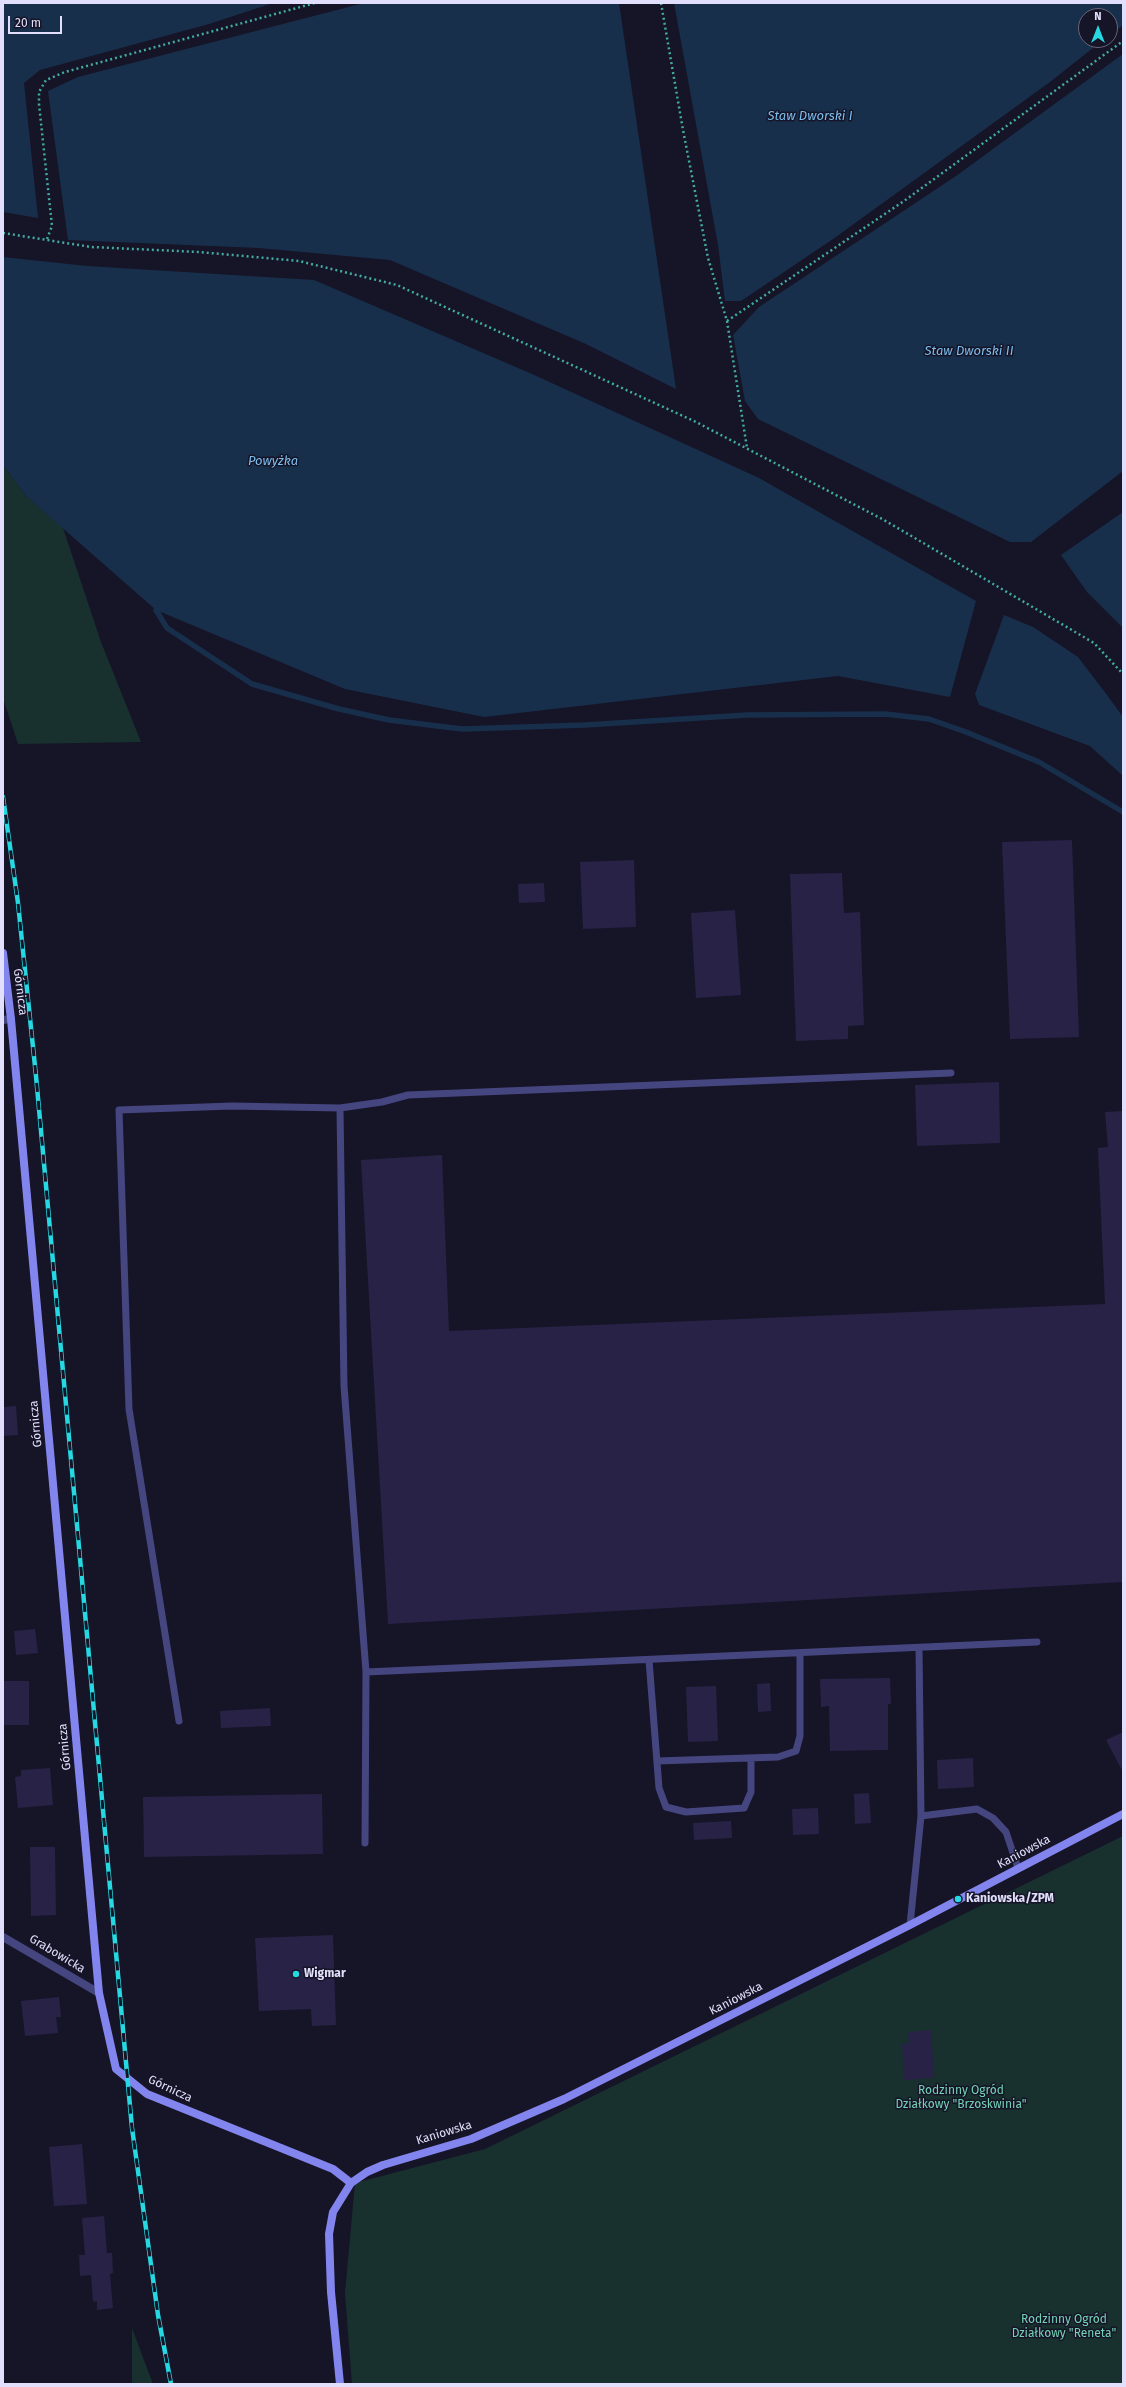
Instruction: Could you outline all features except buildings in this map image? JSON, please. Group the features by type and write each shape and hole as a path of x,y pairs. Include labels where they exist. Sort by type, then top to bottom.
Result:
{"street":[{"name":"Górnicza","path":"3,953 7,1019 99,1993 116,2069 147,2094 333,2168 351,2183"},
{"name":"Kaniowska","path":"351,2183 367,2172 383,2165 471,2139 564,2099 910,1925 1123,1814"},
{"name":"Grabowicka","path":"3,1937 99,1993"},
{"path":"340,2384 331,2292 329,2234 333,2212 351,2183"}],"lane":[{"path":"179,1722 129,1409 119,1110 232,1106 340,1108 382,1102 408,1095 951,1073"},
{"path":"340,1108 344,1386 366,1672 365,1843"},
{"path":"366,1672 1037,1642"},
{"path":"910,1925 920,1816 918,1648"},
{"path":"657,1761 751,1759 778,1757 796,1751 800,1736 800,1653"},
{"path":"649,1660 659,1788 666,1807 686,1812 744,1808 751,1792 751,1759"},
{"path":"920,1816 977,1809 993,1818 1006,1832 1018,1868"}],"path":[{"path":"47,239 52,226 39,104 39,92 46,80 73,70 315,3"},
{"path":"661,3 683,130 708,258 727,321 747,448"},
{"path":"727,321 904,201 1123,41"},
{"path":"3,233 91,247 199,252 299,261 397,285 694,421 884,520 1094,643 1123,674"}],"green space":[{"path":"3,465 26,496 63,528 101,642 141,742 18,744 3,698"},
{"name":"Rodzinny Ogród Działkowy \"Brzoskwinia\"","path":"1123,1836 1123,2384 352,2384 345,2293 355,2183 485,2149"},
{"path":"132,2328 153,2384 132,2384"}],"water":[{"path":"3,3 273,3 209,24 40,70 24,83 38,218 3,212"},
{"path":"364,3 619,3 676,389 586,344 390,260 259,248 68,240 48,91 78,77"},
{"name":"Staw Dworski I","path":"674,3 1123,3 1123,25 1118,29 1118,8 1078,8 1078,48 1093,48 1050,82 833,239 741,301 725,301 718,245"},
{"name":"Staw Dworski II","path":"1123,54 1123,471 1031,542 1010,542 758,419 745,401 733,335 759,307 956,176"},
{"name":"Powyżka","path":"3,257 87,266 314,280 532,374 759,478 976,601 950,697 838,676 484,717 345,689 156,610 26,496 3,465"},
{"path":"1123,512 1123,628 1087,592 1061,555"},
{"path":"1004,615 1033,627 1078,657 1107,695 1123,717 1123,776 1090,746 979,705 975,694"}],"waterway":[{"path":"156,610 167,628 252,684 339,709 389,720 462,729 585,725 747,715 885,714 929,719 966,732 1039,762 1123,812"}],"railway":[{"path":"3,797 18,903 36,1076 132,2128 158,2315 171,2384"}],"place":[{"name":"Kaniowska/ZPM","path":"958,1899"},
{"name":"Wigmar","path":"296,1974"}],"park label":[{"name":"Rodzinny Ogród Działkowy \"Reneta\"","path":"1064,2327"}]}
